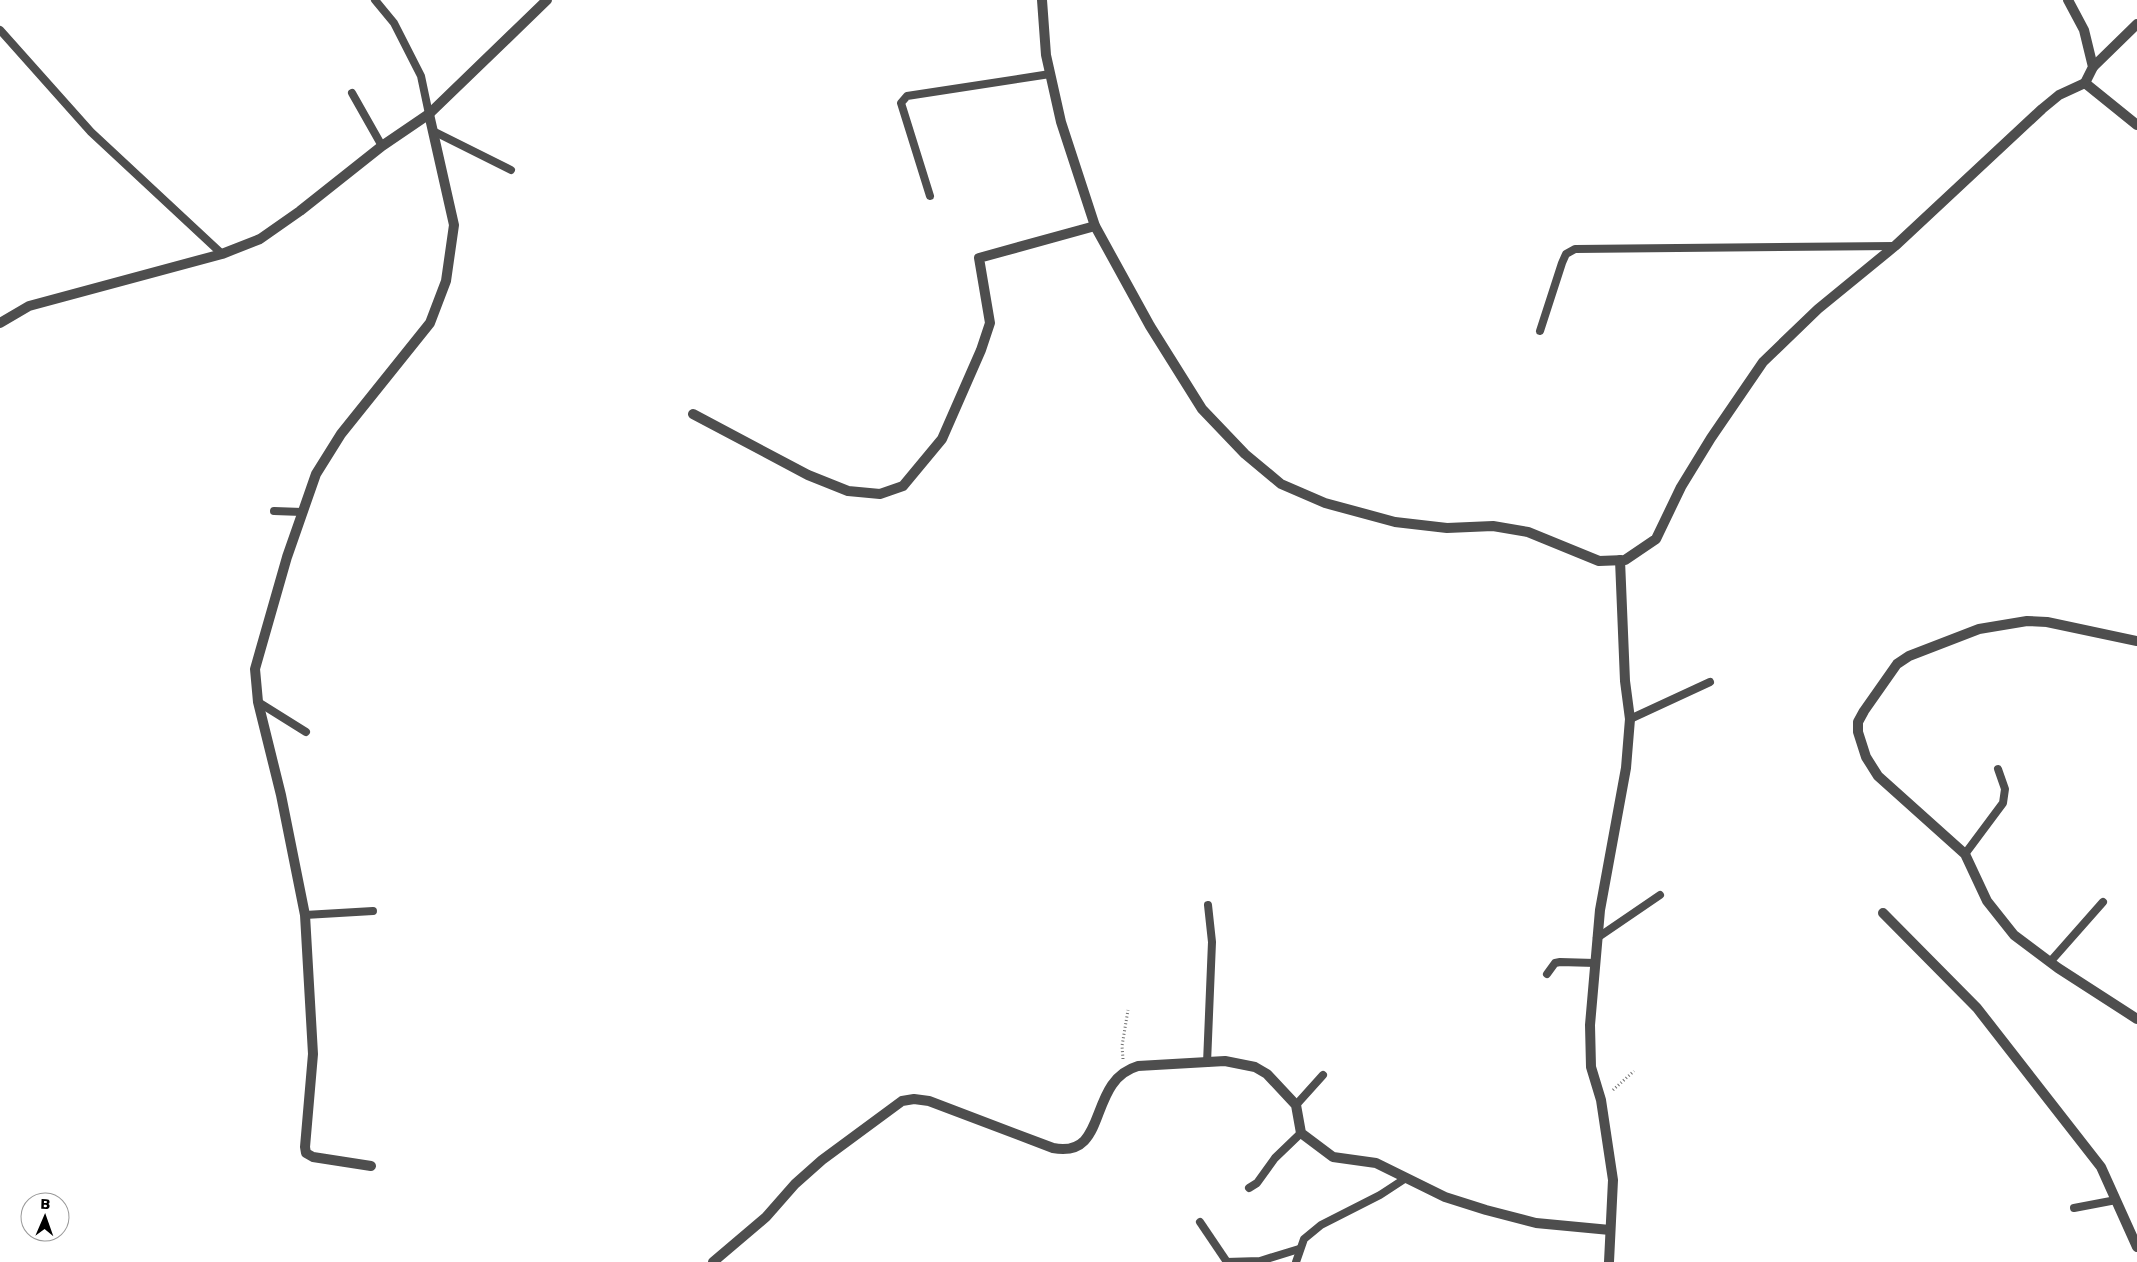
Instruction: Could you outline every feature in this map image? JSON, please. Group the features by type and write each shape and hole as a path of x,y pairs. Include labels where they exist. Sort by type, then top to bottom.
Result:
{"street":[{"path":"0,324 29,306 222,254 250,244 271,232 382,146 429,114 547,0"},
{"path":"1042,0 1046,55 1060,122 1095,226 1150,326 1202,409 1245,454 1281,484 1325,503 1395,522 1447,528 1493,526 1528,532 1599,561 1620,560 1636,554 1656,539 1681,487 1711,438 1763,362 1818,309 1895,246 2042,109 2059,95 2085,83 2094,67 2137,24"},
{"path":"2068,0 2084,30 2094,67"},
{"path":"2085,83 2137,125"},
{"path":"371,1166 313,1157 306,1153 304,1147 313,1054 305,915 281,795 258,702 255,669 270,612 316,474 341,434 430,323 446,281 454,225 435,132 429,114"},
{"path":"693,414 808,475 848,491 880,494 903,486 942,439 981,350 990,323 979,258 1095,226"},
{"path":"1609,1262 1613,1180 1601,1100 1591,1067 1590,1025 1600,910 1626,768 1630,719 1625,681 1620,560"},
{"path":"2137,641 2047,622 2027,621 1978,628 1909,656 1897,664 1858,722 1858,732 1866,757 1878,776 1965,854 1987,901 2014,935 2050,962 2137,1019"},
{"path":"1883,913 1977,1008 2101,1167 2137,1247"},
{"path":"713,1262 766,1217 795,1184 822,1160 902,1101 914,1099 929,1101 1052,1148 1067,1151 1077,1148 1086,1140 1109,1089 1125,1070 1138,1066 1225,1061 1255,1067 1267,1074 1296,1105 1301,1133 1334,1157 1376,1164 1445,1197 1486,1210 1536,1223 1610,1230"}],"lane":[{"path":"375,0 394,23 422,76 429,114"},
{"path":"0,30 91,132 222,254"},
{"path":"930,196 901,103 903,99 907,96 1050,74"},
{"path":"352,93 382,146"},
{"path":"435,132 511,170"},
{"path":"1540,331 1562,263 1566,254 1575,249 1895,246"},
{"path":"274,511 302,512"},
{"path":"1630,719 1710,682"},
{"path":"258,702 306,732"},
{"path":"1965,854 2003,803 2005,789 1998,769"},
{"path":"1597,938 1660,895"},
{"path":"2050,962 2103,902"},
{"path":"1207,1063 1212,942 1208,905"},
{"path":"305,915 374,911"},
{"path":"1547,974 1555,964 1560,962 1595,963"},
{"path":"1296,1105 1322,1075"},
{"path":"1249,1188 1258,1183 1275,1158 1301,1133"},
{"path":"1296,1262 1304,1239 1321,1225 1380,1195 1406,1178"},
{"path":"2074,1208 2116,1200"},
{"path":"1200,1222 1226,1262 1260,1262 1299,1249"}],"path":[{"path":"1125,1070 1121,1054 1128,1010"},
{"path":"1601,1100 1634,1071"}]}
